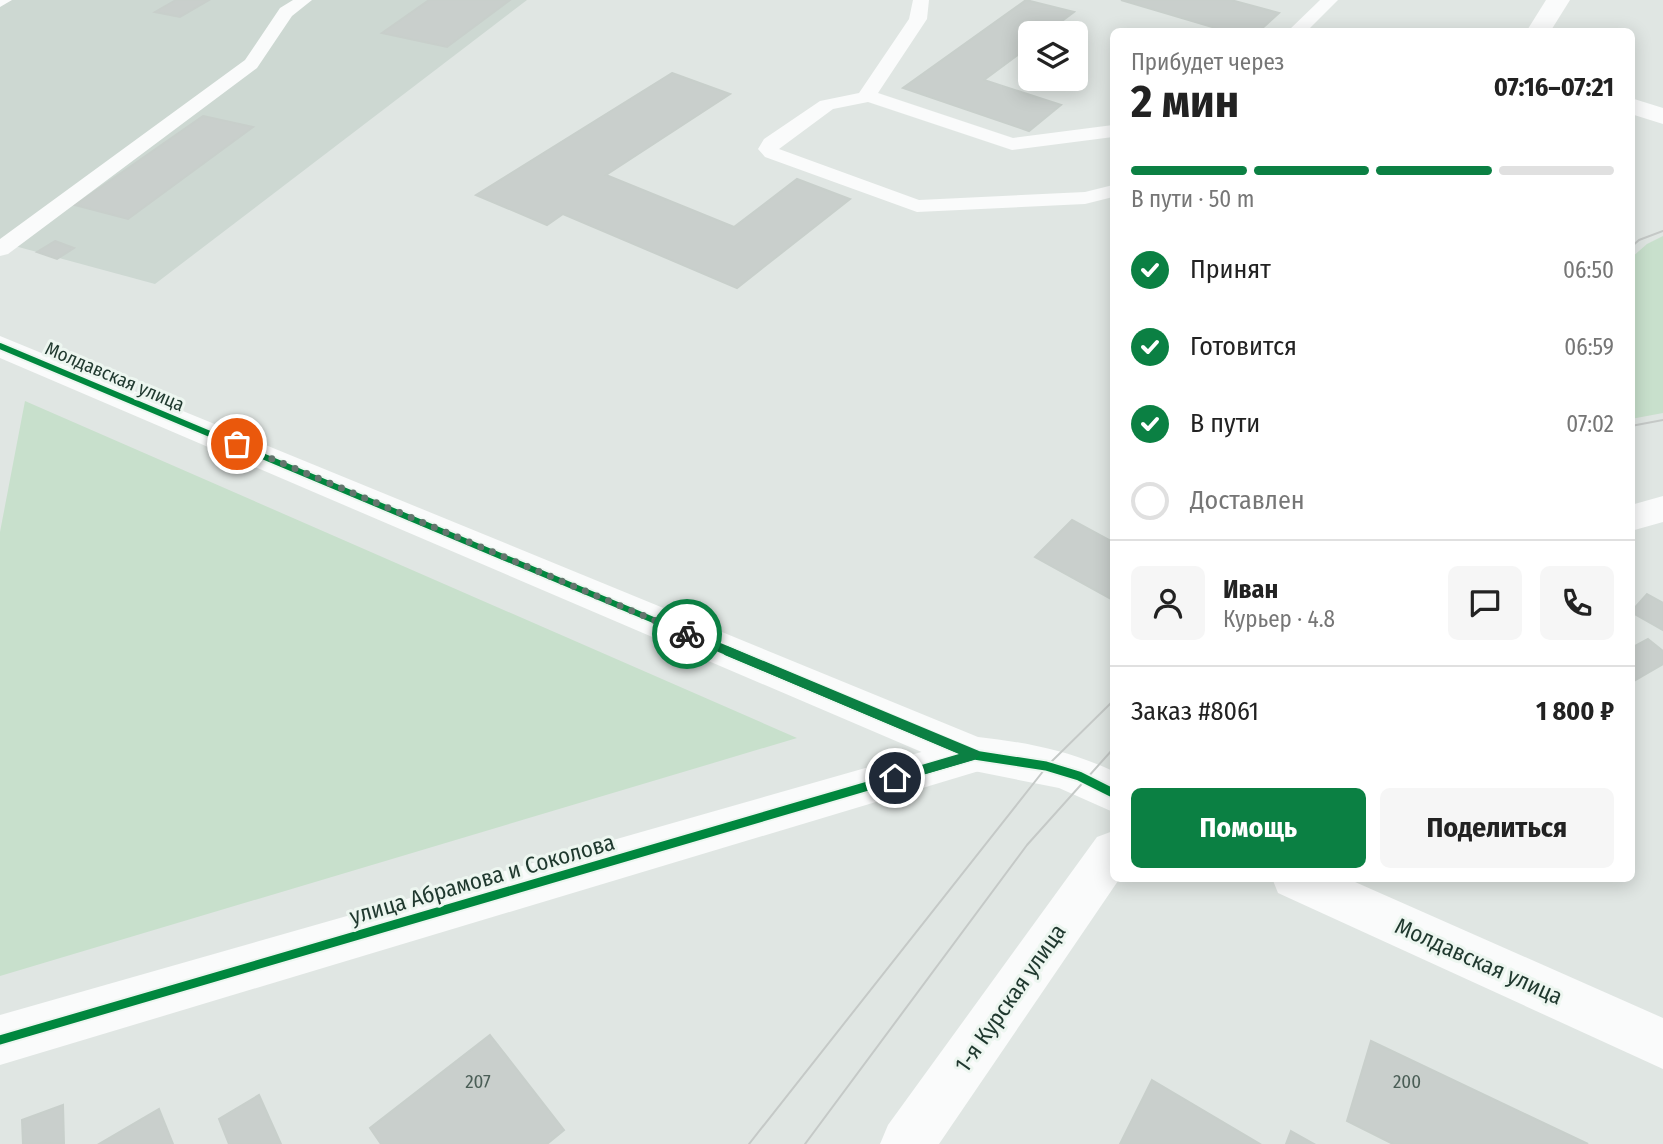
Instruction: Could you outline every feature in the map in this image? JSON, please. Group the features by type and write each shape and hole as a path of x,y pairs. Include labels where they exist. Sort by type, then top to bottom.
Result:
{"street":[{"path":"1540,28 1558,0"},
{"path":"1635,107 1663,116"},
{"name":"Молдавская улица","path":"0,346 974,755 1035,761 1087,778 1110,791"},
{"path":"1635,517 1663,509"},
{"name":"улица Абрамова и Соколова","path":"0,1040 974,755"},
{"name":"1-я Курская улица","path":"907,1144 1110,855"},
{"name":"Молдавская улица","path":"1304,882 1663,1044"}],"lane":[{"path":"0,249 251,64 286,12 304,0"},
{"path":"869,96 868,91 918,19 921,0"},
{"path":"1299,28 1330,0"},
{"path":"1110,131 1012,144 869,96 827,105 771,143 768,149 785,158 917,206 1085,198 1110,192"}],"shaded area":[{"path":"0,0 527,0 155,284 0,242"}],"green space":[{"path":"1663,236 1663,413 1635,418 1635,254 1647,244"},
{"path":"25,401 797,738 0,976 0,532"}],"building":[{"path":"176,0 209,0 180,17 155,12"},
{"path":"429,0 510,0 447,47 382,33"},
{"path":"1026,0 1074,12 1062,21 1018,21 1018,55 984,80 1061,105 1029,131 903,88"},
{"path":"1121,0 1231,0 1279,13 1262,28 1216,28"},
{"path":"672,73 730,94 606,175 734,227 797,179 850,199 737,288 563,214 547,225 476,195"},
{"path":"203,116 253,127 128,219 75,205"},
{"path":"55,241 74,248 57,259 37,252"},
{"path":"1072,520 1110,540 1110,598 1035,557"},
{"path":"1647,594 1663,603 1663,630 1635,614 1635,608"},
{"path":"1648,639 1663,651 1663,664 1635,680 1635,646"},
{"path":"490,1035 564,1130 547,1144 381,1144 370,1128"},
{"path":"1371,1041 1588,1144 1393,1144 1347,1121"},
{"path":"1152,1080 1260,1144 1120,1144"},
{"path":"259,1095 281,1144 229,1144 219,1119"},
{"path":"63,1105 64,1143 23,1144 22,1120"},
{"path":"159,1109 173,1144 99,1144"},
{"path":"1291,1131 1314,1144 1286,1144"}],"tram line":[{"path":"1635,244 1663,231"},
{"path":"1635,425 1663,420"},
{"path":"749,1144 1048,765 1110,704"},
{"path":"805,1144 1027,845 1110,752"}],"cycle path":[{"path":"0,346 974,755 1011,759 1063,770 1110,791"},
{"path":"0,1040 974,755"}],"way so far":[{"path":"237,444 687,634"}],"route":[{"path":"687,634 974,755 895,778"}]}
